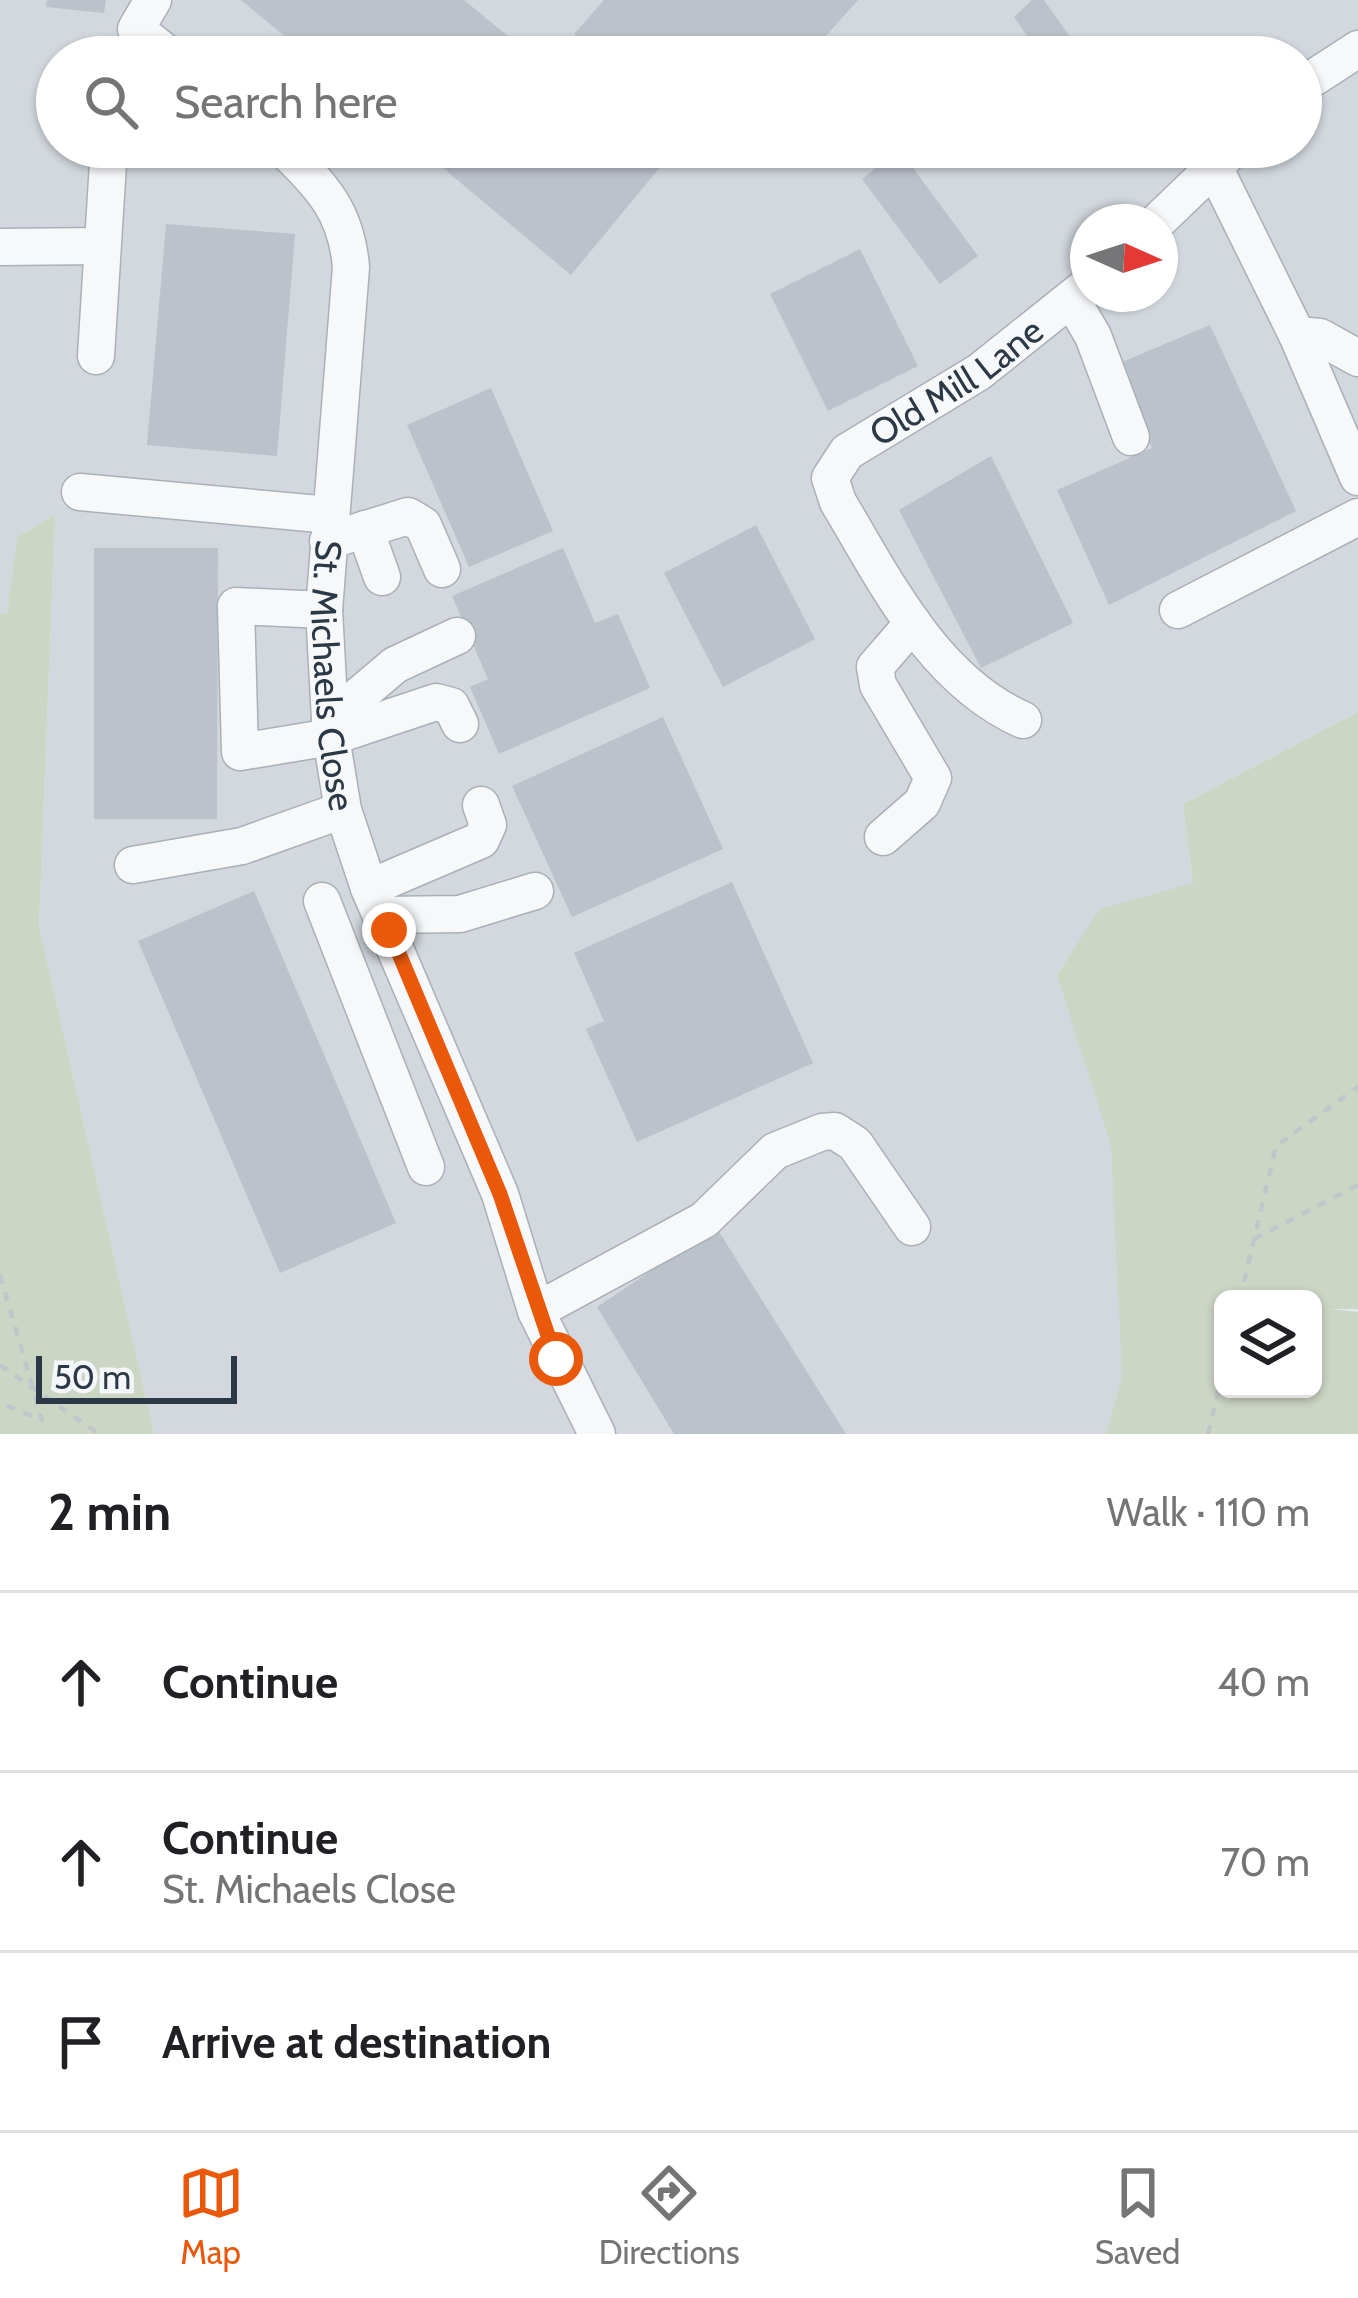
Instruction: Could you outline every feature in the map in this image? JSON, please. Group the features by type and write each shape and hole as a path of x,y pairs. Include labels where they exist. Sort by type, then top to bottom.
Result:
{"street":[{"path":"1322,72 1358,49"},
{"path":"96,356 108,168"},
{"name":"St. Michaels Close","path":"303,168 348,229 350,267 324,610 331,728 343,810 376,902 500,1194 536,1311 597,1434"},
{"path":"1176,204 1213,168"},
{"path":"1229,168 1358,477"},
{"path":"0,248 102,246"},
{"name":"Old Mill Lane","path":"913,623 838,502 830,478 836,463 863,440 979,372 1070,301"},
{"path":"1086,312 1131,437"},
{"path":"1297,335 1320,337 1358,358"},
{"path":"80,492 329,528 365,529 417,518 442,569"},
{"path":"1178,610 1358,517"},
{"path":"365,529 382,577"},
{"path":"324,610 236,606 240,752 436,702 451,706 460,724"},
{"path":"883,837 922,803 933,778 878,685 875,667 913,623 992,706 1023,720"},
{"path":"331,728 395,665 457,636"},
{"path":"376,902 481,840 488,825 481,805"},
{"path":"133,865 242,846 343,810"},
{"path":"376,902 460,914 535,891"},
{"path":"322,901 426,1167"},
{"path":"396,1090 448,1069"},
{"path":"536,1311 683,1233 729,1201 775,1151 823,1132 835,1131 855,1144 912,1227"}],"path":[{"path":"1242,1290 1276,1146 1358,1087"},
{"path":"1254,1239 1358,1184"},
{"path":"0,1275 42,1420 0,1403"},
{"path":"0,1365 99,1434"},
{"path":"1208,1434 1217,1398"}],"shaded area":[{"path":"0,0 1358,0 1358,712 1183,804 1193,883 1122,1375 1106,1434 154,1434 39,926 55,515 17,537 7,615 0,614"}],"green space":[{"path":"55,515 39,926 154,1434 0,1434 0,614 7,614 17,537"},
{"path":"1358,712 1358,1309 1330,1309 1358,1312 1358,1434 1106,1434 1122,1375 1111,1145 1057,975 1100,909 1193,883 1183,804"}],"building":[{"path":"47,0 106,0 104,13 46,7"},
{"path":"241,0 464,0 508,36 285,36"},
{"path":"604,0 858,0 826,36 574,34"},
{"path":"1032,0 1044,0 1069,36 1027,36 1014,17"},
{"path":"443,168 660,168 571,275"},
{"path":"876,168 913,168 978,256 940,284 862,179"},
{"path":"166,224 295,234 277,456 147,445"},
{"path":"860,249 918,366 828,411 770,294"},
{"path":"1210,325 1296,511 1109,605 1057,490 1152,448 1115,365"},
{"path":"491,388 553,531 469,567 407,425"},
{"path":"991,456 1073,623 981,668 899,510"},
{"path":"756,525 815,639 723,687 664,573"},
{"path":"94,548 218,548 217,819 94,819"},
{"path":"563,548 595,623 618,614 650,688 499,754 470,687 488,679 452,596"},
{"path":"663,717 723,849 572,917 512,786"},
{"path":"732,882 813,1063 637,1142 586,1029 604,1021 574,953"},
{"path":"254,891 396,1223 280,1273 138,941"},
{"path":"716,1227 846,1434 674,1434 597,1307"}],"route":[{"path":"389,930 500,1194 556,1359"}]}
